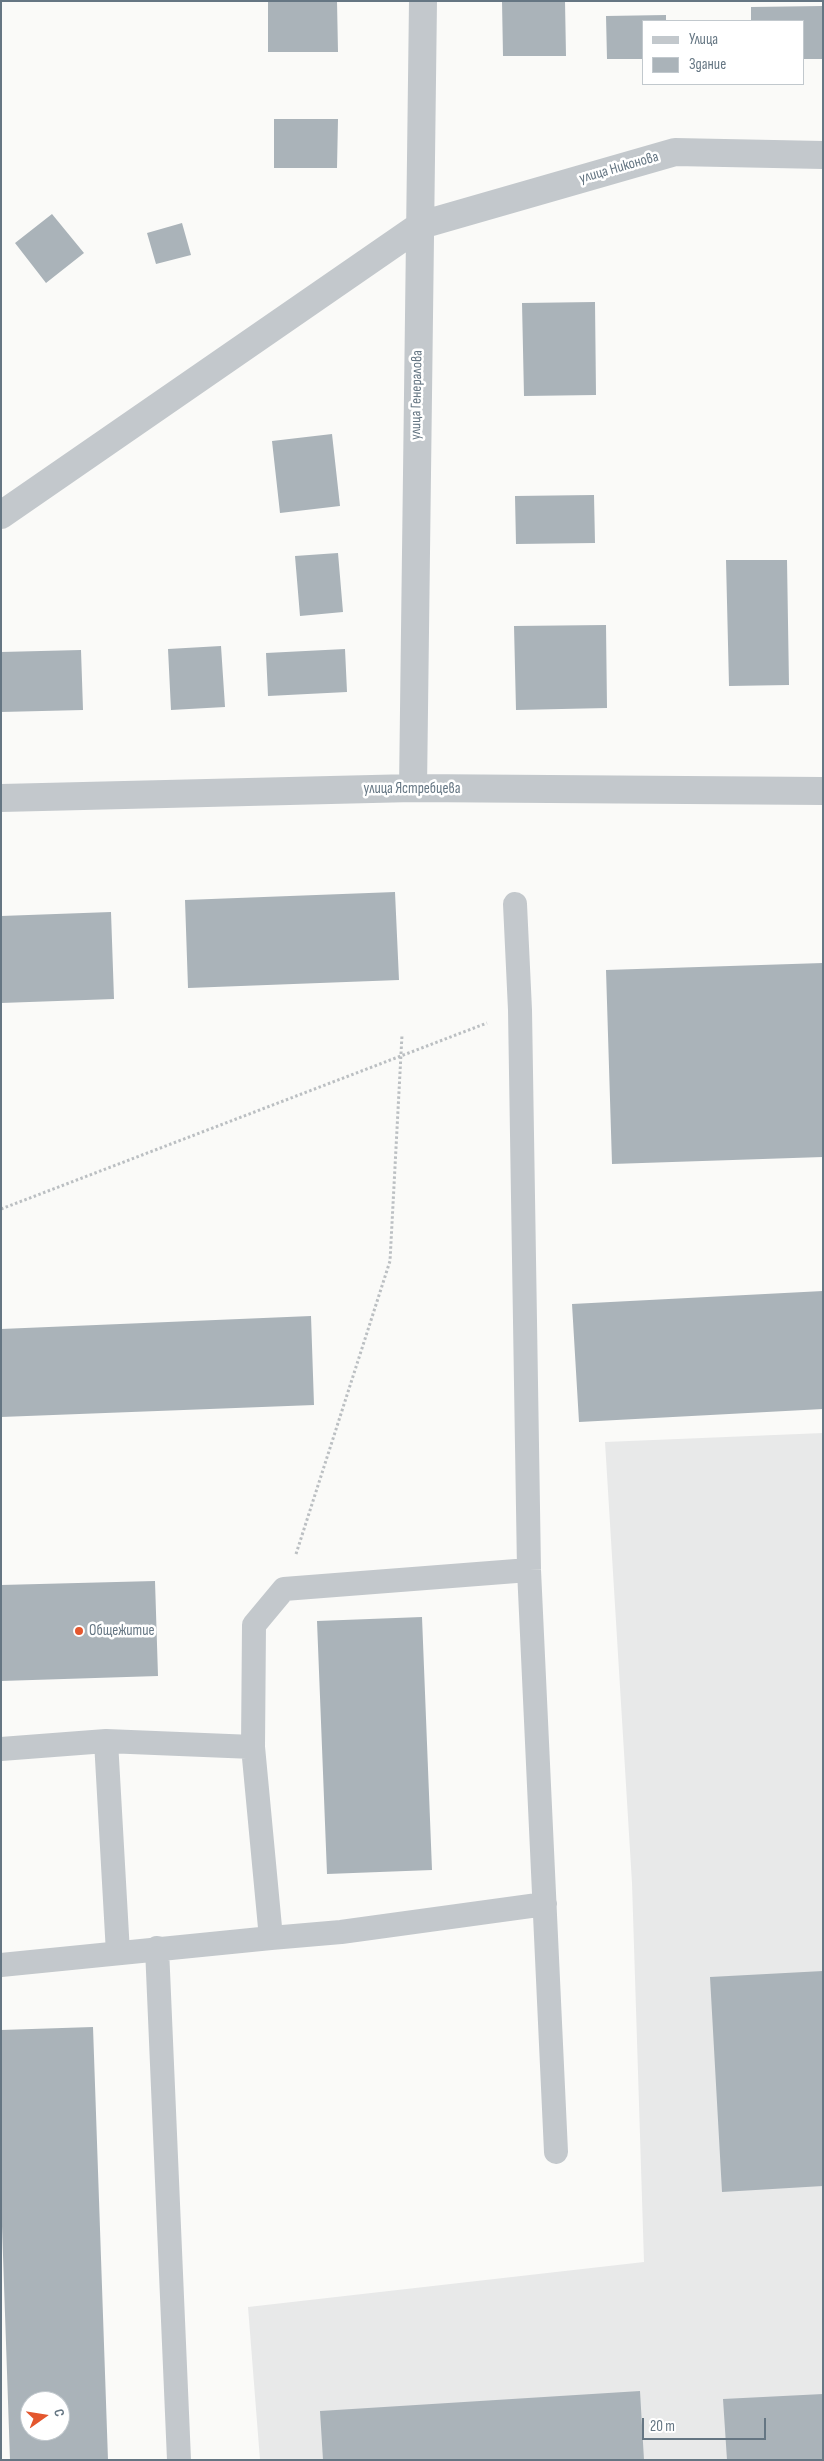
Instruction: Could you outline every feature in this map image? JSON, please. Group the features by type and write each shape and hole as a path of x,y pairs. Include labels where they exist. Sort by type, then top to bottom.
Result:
{"street":[{"name":"улица Генералова","path":"413,788 423,1"},
{"name":"улица Никонова","path":"1,515 421,224 675,152 823,155"},
{"name":"улица Ястребцева","path":"1,798 413,788 823,791"}],"lane":[{"path":"515,904 520,1010 528,1570 556,2152"},
{"path":"271,1938 253,1747 254,1625 284,1590 528,1570"},
{"path":"1,1749 106,1741 253,1747"},
{"path":"106,1741 118,1953"},
{"path":"1,1965 157,1948 341,1932 545,1904"},
{"path":"157,1948 179,2460"}],"path":[{"path":"1,1209 520,1010"},
{"path":"284,1590 390,1261 402,1035"}],"shaded area":[{"path":"823,1433 823,2460 260,2460 248,2307 644,2262 632,1883 605,1442"}],"building":[{"path":"268,1 337,1 338,52 268,52"},
{"path":"502,1 565,1 566,56 503,56"},
{"path":"823,6 823,59 804,59 804,20 751,20 751,7"},
{"path":"666,15 666,20 642,20 642,59 607,59 606,16"},
{"path":"274,119 338,119 337,168 274,168"},
{"path":"52,214 84,253 46,283 15,243"},
{"path":"182,223 191,255 156,264 147,233"},
{"path":"595,302 596,395 524,396 522,303"},
{"path":"332,434 340,506 280,513 272,441"},
{"path":"594,495 595,543 516,544 515,496"},
{"path":"338,553 343,612 300,616 295,556"},
{"path":"726,560 787,560 789,685 729,686"},
{"path":"606,625 607,708 516,710 514,626"},
{"path":"221,646 225,707 171,710 168,649"},
{"path":"345,649 347,692 268,696 266,653"},
{"path":"81,650 83,710 1,712 1,652"},
{"path":"395,892 399,980 188,988 185,900"},
{"path":"111,912 114,999 1,1003 1,916"},
{"path":"823,963 823,1157 612,1164 606,970"},
{"path":"823,1291 823,1409 579,1422 572,1304"},
{"path":"311,1316 314,1405 1,1417 1,1329"},
{"name":"Общежитие","path":"155,1581 158,1676 1,1681 1,1585"},
{"path":"422,1617 432,1870 327,1874 317,1621"},
{"path":"823,1971 823,2186 722,2192 710,1977"},
{"path":"93,2027 108,2460 10,2460 1,2197 1,2030"},
{"path":"640,2391 644,2460 323,2460 320,2411"},
{"path":"823,2394 823,2460 727,2460 723,2399"}],"place":[{"name":"Общежитие","path":"79,1631"}]}
